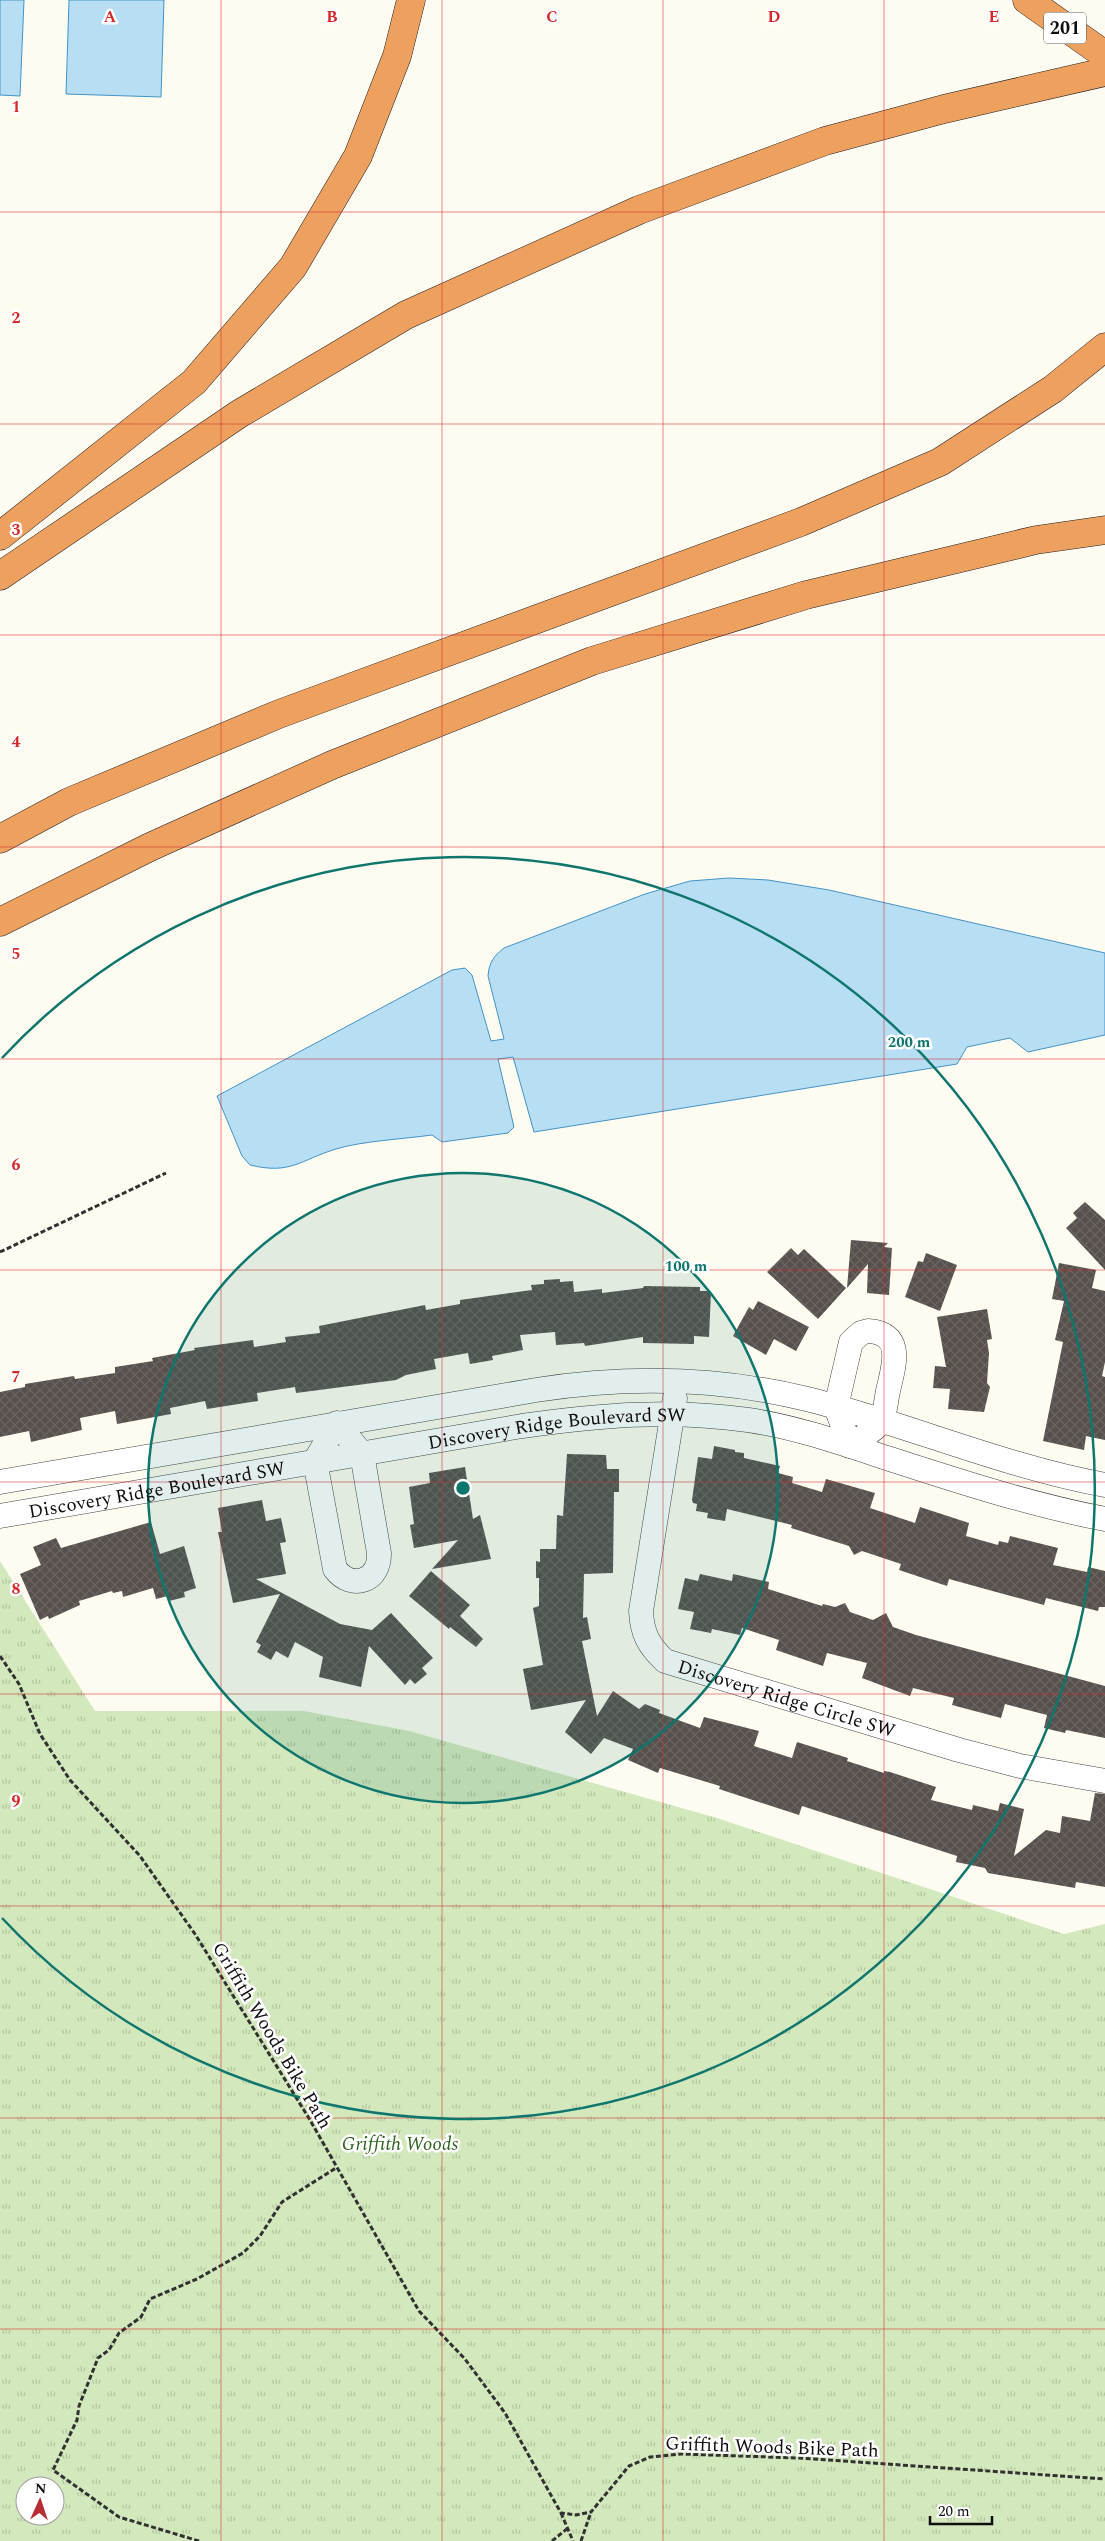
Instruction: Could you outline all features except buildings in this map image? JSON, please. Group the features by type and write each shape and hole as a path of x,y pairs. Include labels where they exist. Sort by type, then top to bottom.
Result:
{"highway":[{"path":"0,536 194,382 293,267 358,156 397,56 411,0"},
{"name":"201","path":"1027,0 1105,54"},
{"path":"0,576 239,414 406,315 639,210 825,141 944,109 1105,72"},
{"path":"0,840 69,802 279,714 801,522 940,462 1053,389 1105,347"},
{"path":"0,922 150,847 332,765 592,661 806,595 1036,540 1105,530"}],"street":[{"path":"876,1331 889,1338 895,1353 881,1421 850,1446 836,1407 850,1342 861,1333 876,1331"},
{"name":"Discovery Ridge Boulevard SW","path":"0,1482 337,1423 576,1384 642,1379 678,1380 771,1391 836,1407 1008,1462 1105,1485"},
{"name":"Discovery Ridge Circle SW","path":"678,1380 642,1612 642,1627 647,1642 666,1661 959,1750 1020,1766 1105,1781"},
{"name":"Discovery Ridge Boulevard SW","path":"0,1516 315,1461 598,1415 673,1413 750,1420 850,1446 998,1494 1105,1520"},
{"path":"337,1423 362,1454 379,1560 373,1574 360,1581 345,1579 335,1569 315,1461 337,1423"}],"path":[{"path":"0,1252 166,1173"},
{"name":"Griffith Woods Bike Path","path":"0,1656 18,1684 40,1734 70,1780 140,1856 195,1934 310,2120 419,2311 465,2359 505,2413 561,2513 573,2541"},
{"path":"198,2541 119,2517 53,2470 77,2420 81,2400 98,2358 109,2350 118,2333 141,2317 150,2299 197,2279 243,2253 260,2236 282,2202 336,2168"},
{"name":"Griffith Woods Bike Path","path":"591,2512 630,2466 650,2457 682,2454 799,2458 1105,2479"},
{"path":"561,2513 591,2512 581,2541"},
{"path":"552,2541 568,2528"}],"green space":[{"name":"Griffith Woods","path":"0,1561 95,1711 304,1711 409,1731 717,1818 1064,1934 1105,1924 1105,2541 0,2541"}],"water":[{"path":"0,0 24,0 20,96 0,95"},
{"path":"69,0 164,0 161,97 66,94"},
{"path":"729,878 768,880 829,890 1105,953 1105,1035 1028,1052 1010,1038 967,1047 957,1064 534,1132 513,1057 498,1059 514,1127 508,1133 442,1142 432,1135 370,1142 346,1146 295,1165 276,1168 250,1165 242,1156 217,1096 452,970 465,968 472,975 491,1041 504,1039 488,976 493,960 504,948 645,894 690,881"}]}
